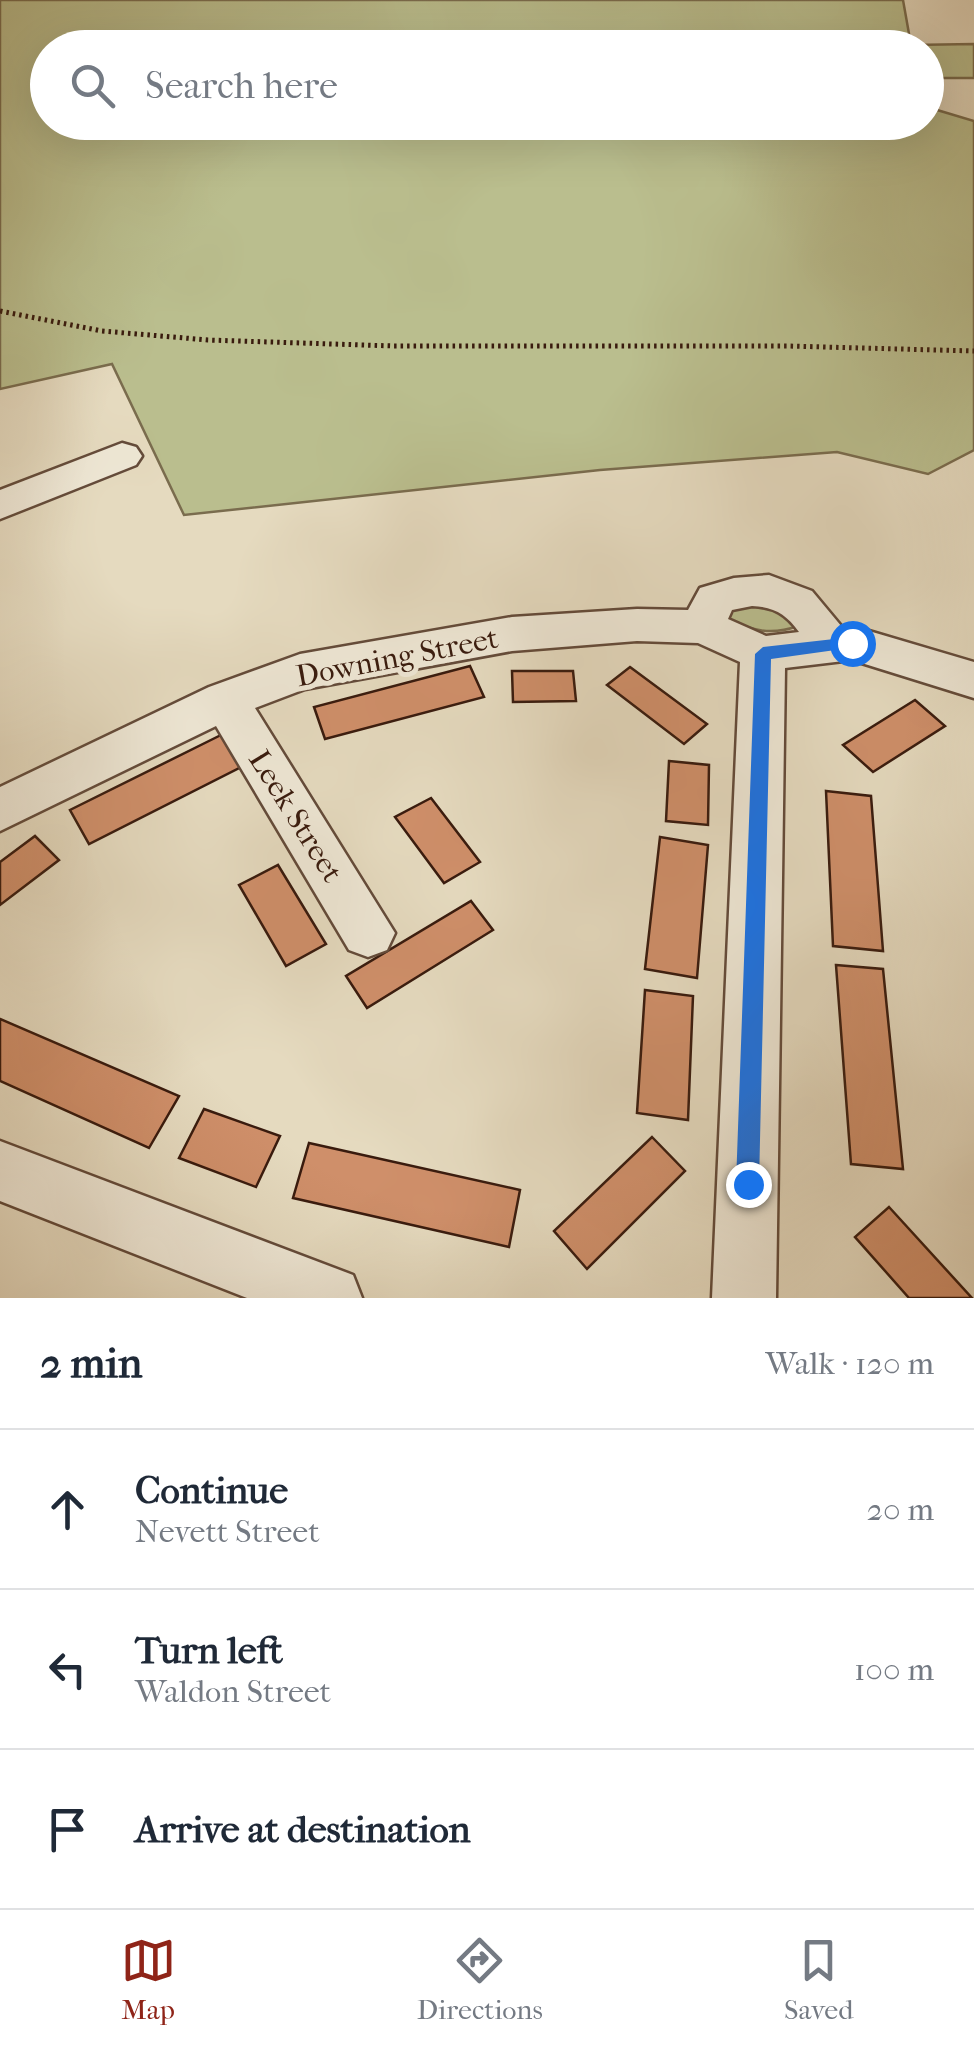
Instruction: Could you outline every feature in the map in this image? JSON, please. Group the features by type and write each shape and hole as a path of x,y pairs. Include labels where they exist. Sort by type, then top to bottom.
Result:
{"street":[{"path":"0,504 122,456"},
{"path":"703,627 715,599 743,589 763,589 783,593 817,618 829,646"},
{"name":"Downing Street","path":"0,810 224,700 300,672 512,634 637,625 703,627 763,654"},
{"path":"744,1298 763,654 852,643 974,680"},
{"name":"Leek Street","path":"224,700 368,933"},
{"path":"0,1170 330,1298"}],"path":[{"path":"0,311 102,331 208,340 394,346 787,346 974,351"}],"green space":[{"path":"0,0 903,0 908,30 30,30 30,140 944,140 944,112 974,121 974,450 928,474 837,452 600,470 184,515 112,364 0,389"},
{"path":"944,44 974,44 974,78 944,78"},
{"path":"772,599 798,626 762,630 727,620 733,600"}],"building":[{"path":"470,666 484,697 325,739 314,707"},
{"path":"630,667 707,724 684,744 607,685"},
{"path":"512,671 573,671 576,701 513,702"},
{"path":"915,700 945,726 873,772 843,745"},
{"path":"225,733 247,764 89,844 70,810"},
{"path":"669,761 709,765 708,825 666,821"},
{"path":"826,791 871,796 883,951 833,946"},
{"path":"431,798 480,862 444,883 395,817"},
{"path":"35,836 59,860 0,905 0,862"},
{"path":"660,837 708,845 697,978 645,969"},
{"path":"278,865 326,944 286,966 239,885"},
{"path":"471,901 493,930 367,1008 346,976"},
{"path":"836,965 883,969 903,1169 851,1164"},
{"path":"645,990 693,996 688,1120 637,1113"},
{"path":"0,1019 179,1096 149,1148 0,1081"},
{"path":"204,1109 280,1136 256,1187 179,1158"},
{"path":"652,1137 685,1171 587,1269 554,1231"},
{"path":"309,1143 520,1190 509,1247 293,1198"},
{"path":"889,1207 972,1298 909,1298 855,1237"}],"route":[{"path":"748,1184 763,654 852,643"}]}
